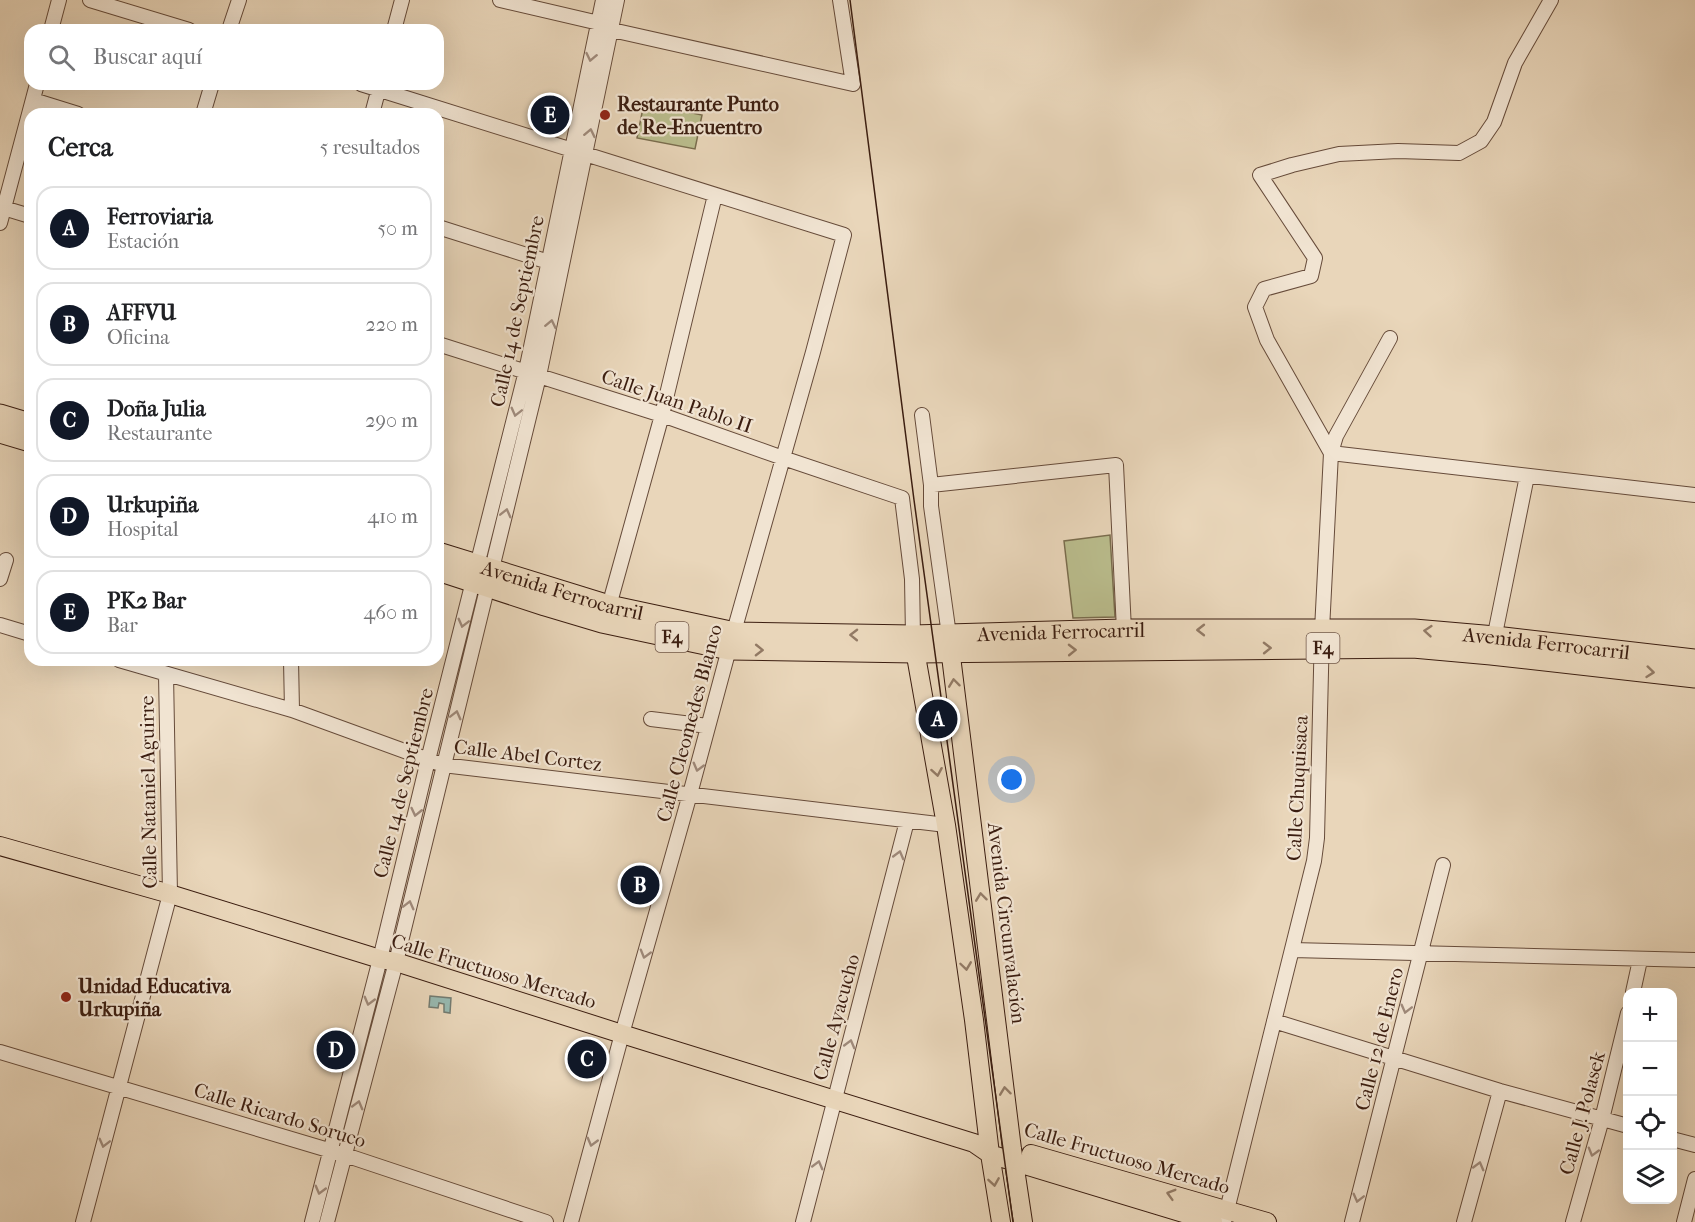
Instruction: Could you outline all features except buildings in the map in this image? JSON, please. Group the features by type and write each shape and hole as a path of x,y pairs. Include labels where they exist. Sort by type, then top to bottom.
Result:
{"highway":[{"path":"0,415 24,422"},
{"path":"0,432 24,439"},
{"name":"Avenida Ferrocarril","path":"444,556 482,576 602,622 732,641 914,644 1323,639 1414,630 1695,677"},
{"name":"Avenida Ferrocarril","path":"444,571 482,576 609,606 732,641"},
{"name":"Avenida Ferrocarril","path":"950,643 1124,630 1323,639"},
{"name":"Avenida Ferrocarril","path":"1493,645 1695,660"}],"main road":[{"name":"Avenida Circunvalación","path":"950,643 997,1150 1001,1222"},
{"name":"Avenida Circunvalación","path":"914,644 946,825 974,1020 997,1150 1023,1222"},
{"name":"Calle Fructuoso Mercado","path":"0,846 170,894 388,960 997,1150 1225,1216 1267,1222"},
{"name":"Calle Fructuoso Mercado","path":"997,1150 1213,1222"}],"street":[{"path":"53,24 59,0"},
{"path":"90,0 169,24"},
{"path":"231,24 239,0"},
{"path":"396,24 402,0"},
{"path":"500,0 599,23 612,30 853,84 840,0"},
{"name":"Calle 14 de Septiembre","path":"533,374 549,262 603,0"},
{"name":"Calle 14 de Septiembre","path":"327,1222 345,1155 388,960 428,760 482,576 563,266 617,0"},
{"path":"1330,453 1267,340 1255,307 1264,289 1311,276 1315,258 1260,175 1339,154 1398,151 1459,153 1481,141 1494,122 1515,63 1551,0"},
{"path":"31,108 36,90"},
{"path":"205,108 210,90"},
{"path":"374,108 378,90"},
{"path":"388,90 442,108"},
{"path":"33,100 59,108"},
{"path":"444,109 715,195 662,415 609,606"},
{"path":"0,223 2,207 24,131"},
{"name":"Calle Cleomedes Blanco","path":"571,1222 844,235 715,195"},
{"path":"2,207 24,214"},
{"path":"444,229 563,266"},
{"path":"1330,453 1336,436 1390,338"},
{"name":"Calle Juan Pablo II","path":"444,346 662,415 902,498"},
{"name":"Avenida Circunvalación","path":"922,415 931,485 931,506 950,643"},
{"path":"1330,453 1695,495"},
{"name":"Calle Chuquisaca","path":"1225,1216 1314,861 1317,838 1330,453"},
{"path":"931,485 1116,465 1124,630"},
{"path":"1493,645 1527,476"},
{"name":"Avenida Circunvalación","path":"902,498 912,579 914,644"},
{"path":"0,579 6,560"},
{"name":"Calle 14 de Septiembre","path":"312,1222 443,765 482,576"},
{"path":"0,625 24,632"},
{"name":"Calle Abel Cortez","path":"139,666 292,710 443,765 946,825"},
{"path":"291,666 292,710"},
{"name":"Calle Nataniel Aguirre","path":"83,1222 170,894 166,674"},
{"path":"651,719 708,726"},
{"name":"Calle Ayacucho","path":"803,1222 907,821"},
{"name":"Calle 12 de Enero","path":"1352,1222 1443,865"},
{"path":"1292,950 1695,960"},
{"path":"1634,988 1640,960"},
{"path":"1274,1021 1500,1091 1623,1125"},
{"name":"Calle J. Polasek","path":"1573,1222 1623,1033"},
{"name":"Calle Ricardo Soruco","path":"0,1052 331,1150 546,1222"},
{"path":"1464,1222 1500,1091"},
{"path":"1677,1140 1695,1145"},
{"path":"1683,1222 1695,1179"}],"green space":[{"path":"644,103 702,115 695,149 637,138"},
{"path":"1110,535 1115,617 1073,618 1064,541"}],"water":[{"path":"430,996 451,998 450,1013 444,1012 444,1004 439,1003 438,1008 429,1007"}],"tram line":[{"path":"850,0 914,500 1013,1222"}],"place":[{"name":"PK2 Bar","path":"550,115"},
{"name":"Restaurante Punto de Re-Encuentro","path":"605,115"},
{"name":"Ferroviaria","path":"938,719"},
{"name":"AFFVU","path":"640,885"},
{"name":"Unidad Educativa Urkupiña","path":"66,997"},
{"name":"Urkupiña","path":"336,1050"},
{"name":"Doña Julia","path":"587,1059"}]}
